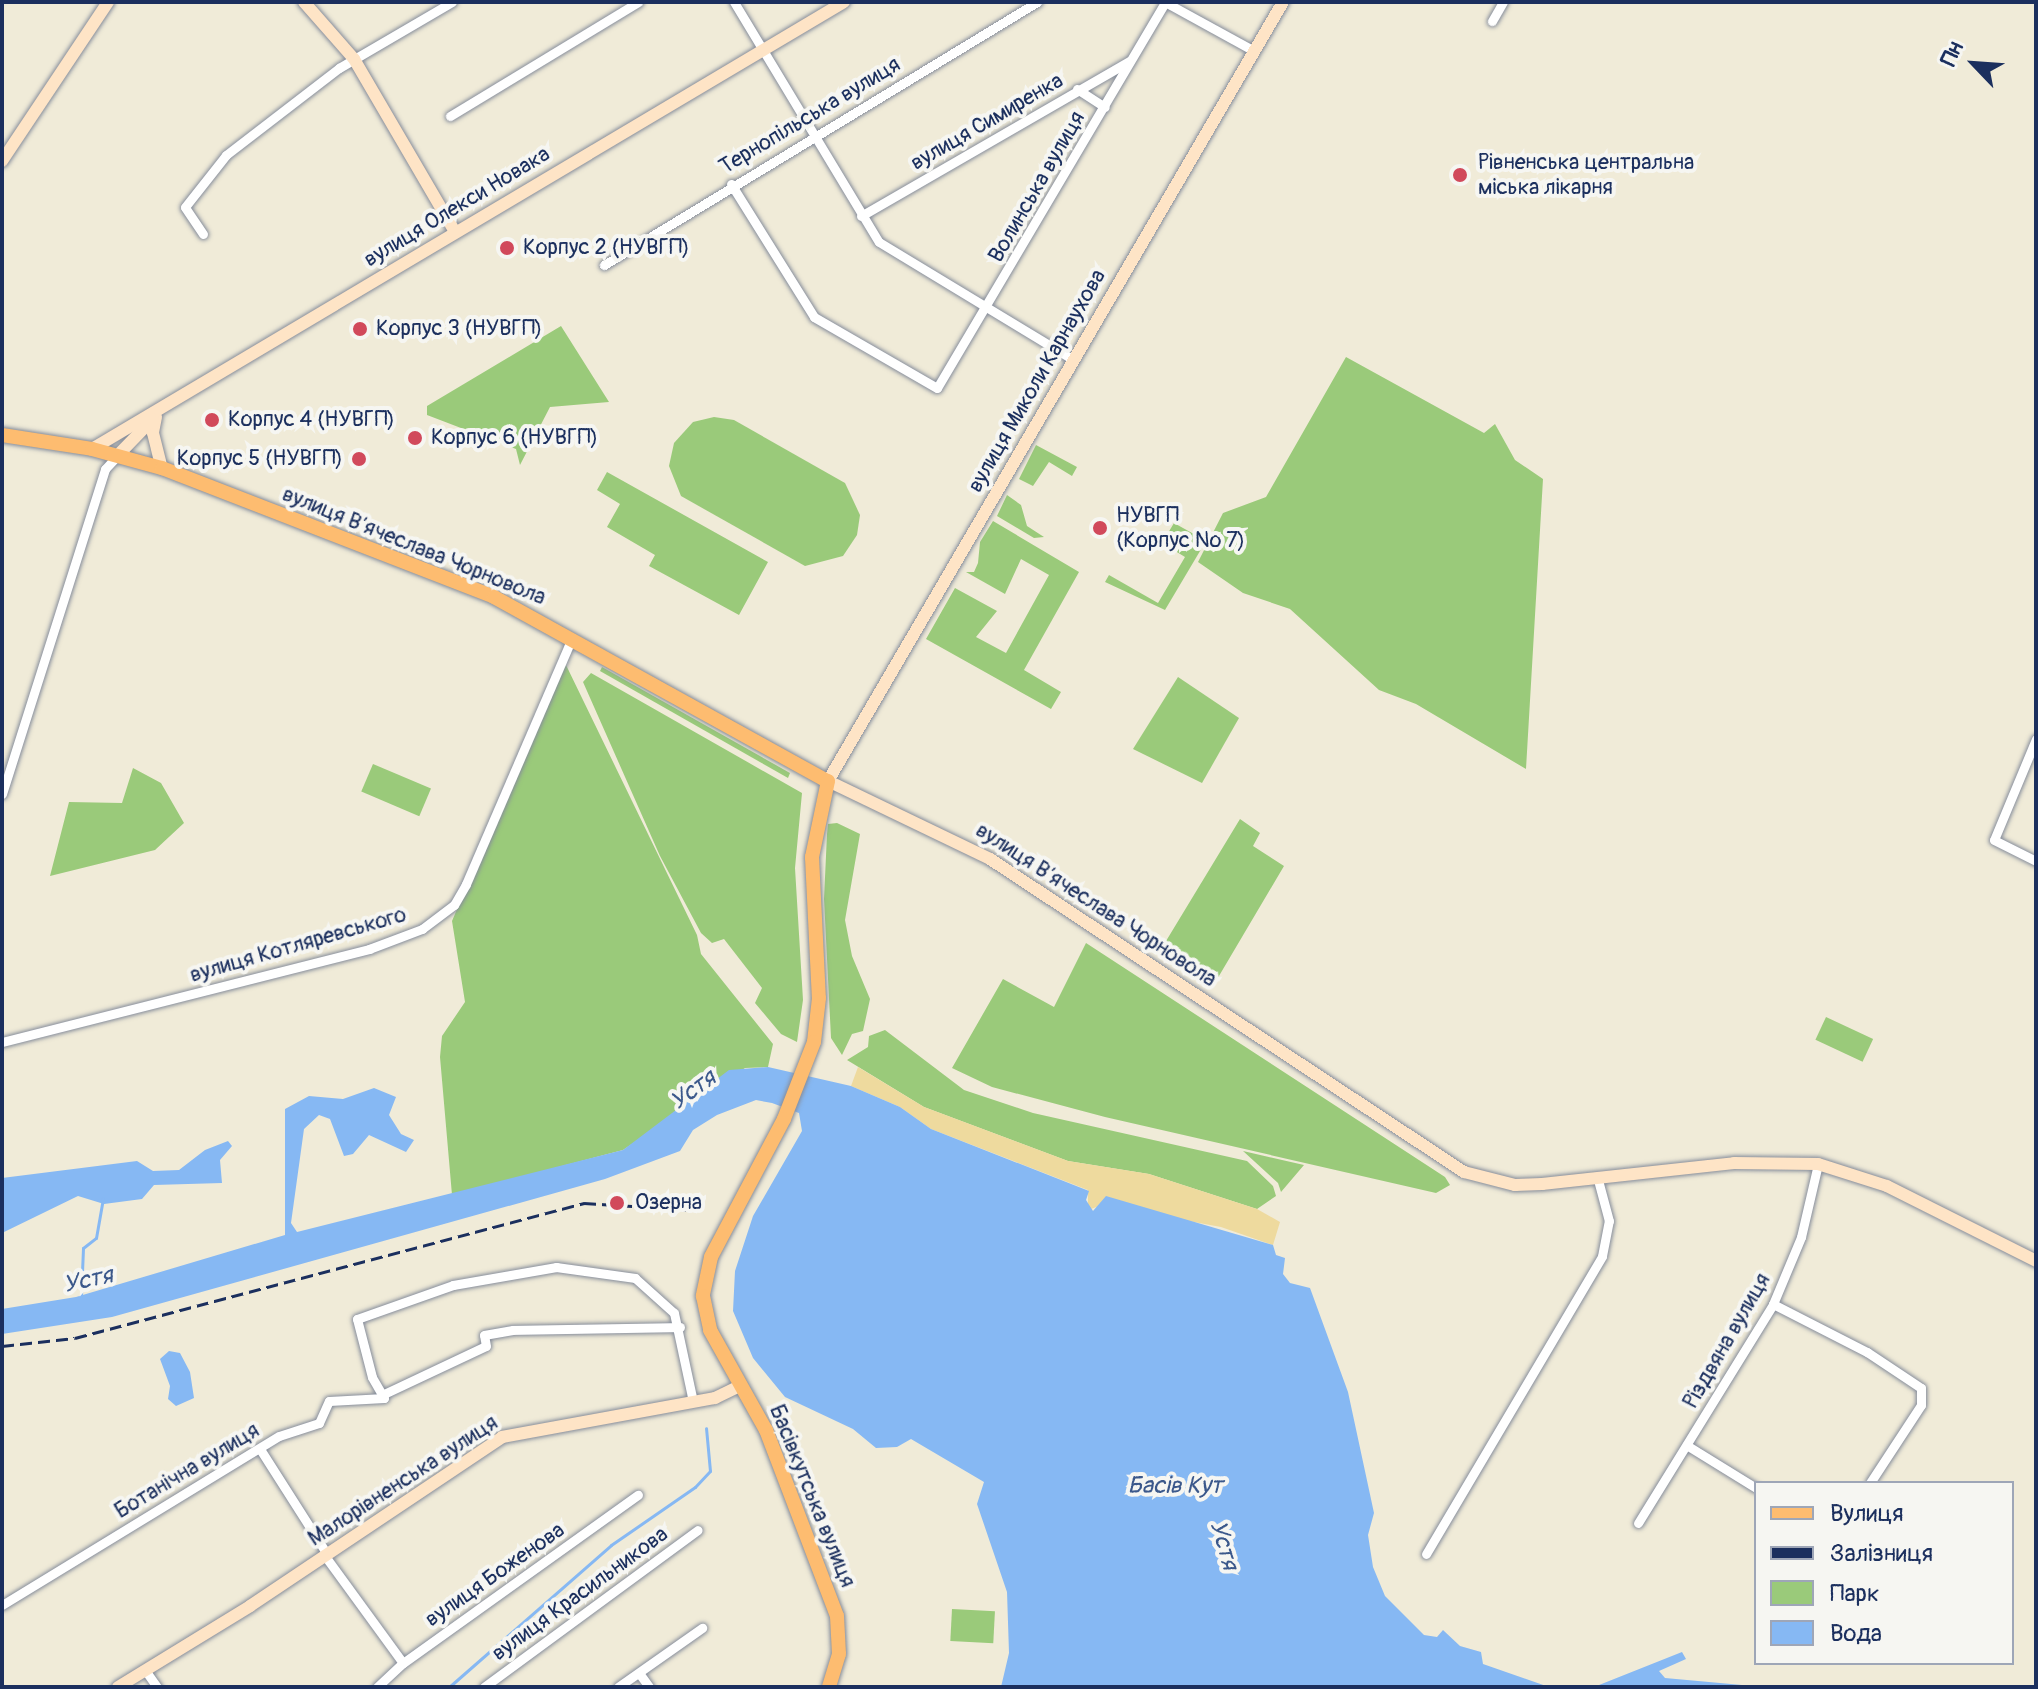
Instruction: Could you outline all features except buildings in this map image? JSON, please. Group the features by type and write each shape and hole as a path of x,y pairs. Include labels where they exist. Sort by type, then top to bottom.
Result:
{"main road":[{"path":"2,161 108,2"},
{"path":"304,2 354,59 454,230"},
{"name":"вулиця Олекси Новака","path":"92,449 158,413 454,230 844,2"},
{"name":"вулиця Миколи Карнаухова","path":"828,781 1283,2"},
{"path":"118,455 158,413"},
{"path":"158,413 153,433 162,468"},
{"path":"118,455 123,432"},
{"name":"вулиця Вʼячеслава Чорновола","path":"2,435 92,449 162,468 494,597 828,781 990,859 1464,1172 1515,1185 1598,1180 1734,1163 1818,1164 1887,1186 2036,1261"},
{"name":"Басівкутська вулиця","path":"828,781 812,857 819,998 810,1057 784,1119 711,1257 703,1296 710,1330 766,1430 837,1616 839,1654 829,1687"},
{"name":"Малорівненська вулиця","path":"118,1687 326,1555 459,1463 518,1430 693,1402 740,1386"}],"street":[{"path":"203,234 185,207 226,155 354,59 452,2"},
{"path":"450,116 638,2"},
{"path":"734,2 861,216 889,250 1072,359"},
{"name":"Тернопільська вулиця","path":"604,265 811,135 1037,2"},
{"path":"1165,2 1254,51"},
{"name":"Волинська вулиця","path":"731,184 814,317 937,388 1165,2"},
{"path":"1492,21 1503,2"},
{"name":"вулиця Симиренка","path":"861,216 1132,59"},
{"path":"1077,89 1105,107"},
{"path":"2,794 105,469 118,455"},
{"name":"вулиця Котляревського","path":"2,1042 369,949 422,929 454,905 466,884 572,638"},
{"path":"2036,739 1994,840 2036,861"},
{"name":"Різдвяна вулиця","path":"1638,1523 1773,1304 1801,1237 1818,1164"},
{"path":"1426,1554 1602,1256 1609,1221 1598,1180"},
{"path":"386,1393 372,1377 357,1319 482,1276 556,1267 618,1273 657,1292 680,1327 693,1402"},
{"path":"1773,1304 1909,1377 1921,1388 1921,1405 1871,1481"},
{"name":"Ботанічна вулиця","path":"2,1605 260,1449 325,1419 329,1401 379,1399 486,1346 484,1335 513,1330 680,1327"},
{"path":"1688,1446 1754,1487"},
{"path":"260,1449 326,1555 403,1663"},
{"name":"вулиця Боженова","path":"377,1687 403,1663 638,1495"},
{"name":"вулиця Красильникова","path":"484,1687 698,1530"},
{"path":"618,1687 702,1628"},
{"path":"145,1670 157,1687"},
{"path":"639,1673 649,1687"}],"green space":[{"path":"561,326 609,402 550,407 520,465 516,449 427,415 427,406"},
{"path":"1346,357 1484,433 1495,424 1515,460 1543,479 1526,769 1416,704 1379,690 1290,609 1243,593 1198,562 1223,513 1266,497"},
{"path":"714,417 734,420 845,483 860,515 857,535 843,556 805,566 681,496 669,466 674,443 693,422"},
{"path":"1036,445 1077,467 1072,476 1049,462 1033,486 1019,479"},
{"path":"607,472 768,562 739,615 649,566 655,555 607,527 620,504 597,490"},
{"path":"1007,495 1021,505 1027,526 1044,537 1034,538 997,516"},
{"path":"993,521 1079,572 1024,670 1061,692 1051,709 926,639 955,588 997,611 976,637 1006,653 1049,575 1021,559 1005,594 966,572 974,572 980,542"},
{"path":"1174,523 1201,538 1203,546 1165,610 1105,582 1109,575 1158,603 1185,557 1162,543"},
{"path":"566,665 697,935 701,954 773,1044 768,1067 745,1068 623,1150 452,1195 440,1057 442,1036 465,1002 452,921 556,676"},
{"path":"602,667 790,773 788,778 600,671"},
{"path":"591,673 802,793 795,868 803,1000 797,1042 781,1034 755,1003 762,988 724,939 712,943 701,933 660,856 583,682"},
{"path":"1178,677 1239,718 1202,783 1133,749"},
{"path":"373,764 431,789 419,816 361,792"},
{"path":"133,768 161,783 184,823 155,850 50,876 69,802 122,803"},
{"path":"1240,819 1260,833 1253,846 1284,866 1216,981 1163,946"},
{"path":"837,823 860,834 845,920 852,956 870,999 863,1031 852,1034 842,1055 831,1038 824,899 828,824"},
{"path":"1086,943 1445,1177 1450,1185 1436,1193 1105,1117 992,1087 952,1068 1003,979 1054,1007"},
{"path":"1826,1017 1873,1039 1863,1062 1815,1040"},
{"path":"885,1030 964,1090 1033,1113 1247,1161 1273,1186 1276,1196 1257,1209 1149,1174 1068,1161 924,1107 847,1060 868,1047 869,1036"},
{"path":"1243,1151 1304,1165 1281,1192 1278,1183"},
{"path":"952,1609 995,1611 993,1643 950,1641"}],"sand":[{"path":"858,1067 924,1107 1068,1161 1149,1174 1257,1209 1280,1222 1273,1245 1221,1227 1102,1205 1088,1210 1088,1190 931,1129 900,1107 851,1086"}],"water":[{"name":"Басів Кут","path":"768,1067 851,1086 900,1107 931,1129 1089,1191 1086,1200 1093,1211 1106,1196 1273,1245 1276,1255 1285,1258 1283,1274 1290,1283 1310,1288 1348,1392 1374,1513 1368,1535 1373,1567 1385,1596 1424,1635 1437,1637 1443,1630 1460,1646 1481,1652 1483,1664 1549,1687 1001,1687 1009,1653 1007,1592 977,1504 984,1482 911,1439 897,1447 876,1448 853,1429 785,1397 753,1358 733,1311 735,1271 753,1216 802,1131 799,1113 772,1103 756,1100 717,1115 693,1130 680,1151 605,1179 112,1317 2,1334 2,1309 76,1297 285,1235 285,1109 309,1096 343,1099 374,1088 396,1097 389,1115 401,1134 414,1140 406,1152 369,1135 353,1154 344,1156 330,1119 319,1115 304,1129 291,1223 297,1232 623,1150 729,1070"},
{"path":"228,1141 232,1146 220,1160 222,1183 154,1185 142,1199 104,1204 78,1196 2,1233 2,1178 137,1161 153,1171 179,1170 205,1150"},
{"path":"169,1351 180,1353 190,1372 194,1398 176,1406 168,1399 170,1386 160,1359"},
{"path":"1682,1652 1686,1659 1659,1671 1665,1678 1764,1687 1594,1687"}],"waterway":[{"name":"Устя","path":"81,1296 83,1248 96,1238 103,1199"},
{"path":"449,1687 611,1545 695,1487 710,1471 706,1428"}],"railway":[{"path":"2,1346 75,1338 584,1203 696,1210"}],"place":[{"name":"Рівненська центральна міська лікарня","path":"1460,175"},
{"name":"Корпус 2 (НУВГП)","path":"507,248"},
{"name":"Корпус 3 (НУВГП)","path":"360,329"},
{"name":"Корпус 4 (НУВГП)","path":"212,420"},
{"name":"Корпус 6 (НУВГП)","path":"415,438"},
{"name":"Корпус 5 (НУВГП)","path":"359,459"},
{"name":"НУВГП (Корпус № 7)","path":"1100,528"},
{"name":"Озерна","path":"617,1203"}]}
